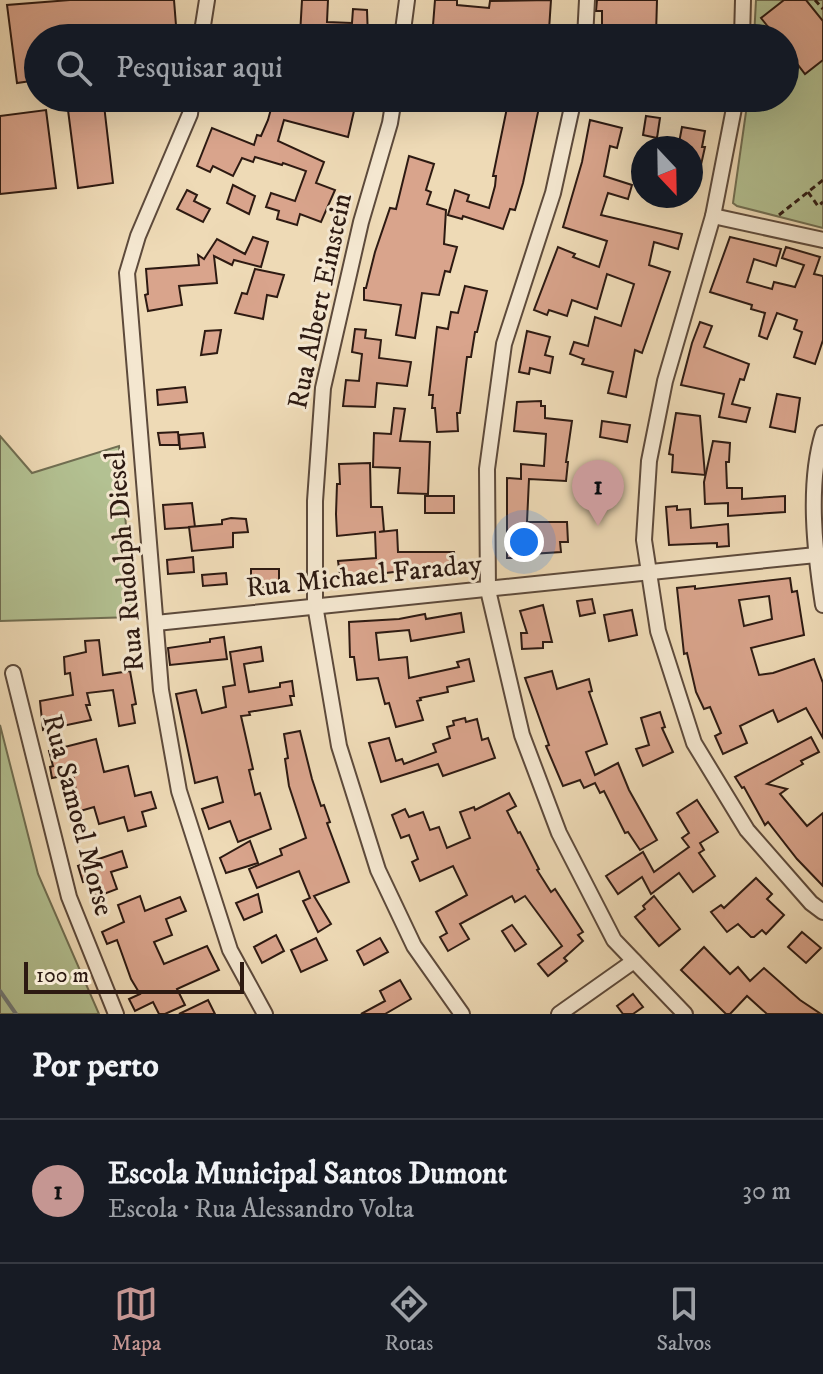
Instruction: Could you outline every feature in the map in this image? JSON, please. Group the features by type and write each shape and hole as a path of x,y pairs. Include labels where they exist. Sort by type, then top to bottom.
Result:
{"street":[{"path":"203,24 207,0"},
{"path":"404,24 407,0"},
{"path":"586,24 587,0"},
{"path":"742,24 743,0"},
{"name":"Rua Rudolph Diesel","path":"190,112 138,236 127,273 161,690 179,791 230,950 265,1014"},
{"name":"Rua Albert Einstein","path":"392,112 361,222 323,388 315,501 315,605 339,746 378,870 414,946 462,1014"},
{"path":"571,112 553,193 504,344 487,469 488,590 522,735 559,833 614,940 685,1014"},
{"path":"733,112 713,216 665,381 649,461 644,540 658,631 694,743 747,830 811,903 823,912"},
{"path":"713,216 823,240"},
{"path":"823,433 815,475 816,555 823,605"},
{"name":"Rua Michael Faraday","path":"156,623 816,555"},
{"name":"Rua Samoel Morse","path":"13,673 69,897 116,1014"},
{"path":"559,1014 634,961"}],"path":[{"path":"815,0 823,9"},
{"path":"773,229 775,218 823,180"},
{"path":"808,192 818,206 823,202"}],"green space":[{"path":"756,0 823,0 823,228 733,203 746,112 799,112 799,24 755,24"},
{"path":"0,436 32,473 119,446 134,617 0,621"},
{"path":"0,725 38,874 99,1014 0,1014"}],"building":[{"path":"70,0 174,0 176,24 24,24 24,82 17,83 7,5"},
{"path":"302,0 328,0 327,22 352,23 353,9 367,10 368,24 301,24"},
{"path":"435,0 457,0 457,5 489,8 490,1 551,0 549,24 433,24"},
{"path":"597,0 657,0 656,24 602,24 602,11 596,11"},
{"path":"784,0 806,0 823,21 823,60 805,74 799,66 799,24 766,24 761,18"},
{"path":"46,112 56,188 0,194 0,116"},
{"path":"68,112 105,112 113,183 78,188"},
{"path":"270,112 354,112 348,137 284,120 278,141 324,162 316,183 335,190 321,222 300,214 297,225 277,219 279,211 266,207 271,193 295,201 306,171 255,157 253,162 242,158 233,176 213,166 210,172 197,166 212,128 254,145"},
{"path":"506,112 538,112 515,210 510,209 503,229 463,216 462,219 448,215 455,190 469,195 467,201 489,208 495,186 496,176 493,176"},
{"path":"646,116 660,118 657,136 643,135"},
{"path":"590,120 622,128 617,148 610,146 604,176 631,185 631,188 628,199 608,193 601,215 682,234 678,249 654,242 649,265 670,272 642,353 635,350 626,397 608,393 613,372 582,364 584,359 570,354 574,342 588,346 595,317 621,326 634,284 607,274 597,309 572,300 567,316 549,310 547,315 534,310 558,247 575,254 573,257 599,267 607,241 563,227 582,162"},
{"path":"682,127 705,131 703,142 703,136 680,136"},
{"path":"409,156 434,164 426,190 431,192 427,204 446,210 444,244 457,247 450,272 445,271 439,295 422,293 415,338 396,335 401,305 364,300 364,288 375,252 390,208 396,209"},
{"path":"233,185 255,196 249,214 227,203"},
{"path":"187,190 197,195 194,201 210,209 203,222 177,209"},
{"path":"253,237 268,242 261,267 234,260 232,265 214,256 217,283 179,286 182,305 148,311 146,269 199,265 198,255 204,259 217,239 245,254"},
{"path":"730,237 781,249 776,266 754,259 747,282 772,289 774,282 795,287 804,265 782,258 786,247 820,257 814,274 823,276 823,340 815,364 794,357 802,332 794,329 797,320 777,313 767,339 759,336 765,313 751,309 752,305 710,292"},
{"path":"255,269 284,275 277,297 267,295 263,319 235,313 242,293 247,294"},
{"path":"465,286 487,291 471,357 467,357 460,413 457,413 458,431 437,432 433,395 429,395 437,327 448,329 451,312 458,313"},
{"path":"700,322 712,326 704,347 749,364 744,380 740,379 732,404 750,408 746,422 719,417 724,394 681,385"},
{"path":"355,329 366,330 365,338 381,340 379,358 411,362 407,386 377,383 375,407 343,406 346,380 359,381 362,354 352,352"},
{"path":"221,330 217,353 201,355 205,331"},
{"path":"527,331 550,337 545,355 553,357 550,373 530,368 529,374 519,372"},
{"path":"185,387 187,402 158,405 157,390"},
{"path":"777,394 800,398 795,432 770,427"},
{"path":"541,401 541,406 545,406 545,418 572,421 566,481 529,479 527,522 567,522 568,542 560,542 561,552 531,554 531,558 507,558 507,478 521,479 521,464 544,466 546,434 514,431 517,402"},
{"path":"394,408 405,409 400,441 430,442 428,494 398,493 400,468 373,467 374,433 391,434"},
{"path":"676,413 700,416 705,475 672,472 673,455 669,454"},
{"path":"602,421 630,425 627,442 600,437"},
{"path":"178,432 179,445 160,445 158,433"},
{"path":"203,433 205,447 180,449 179,435"},
{"path":"713,441 730,443 729,462 726,462 727,488 742,488 742,499 785,496 785,512 728,516 728,503 705,504 704,482"},
{"path":"370,463 371,507 382,507 384,531 379,532 397,530 398,552 454,552 456,568 433,567 347,578 340,576 338,561 376,558 375,532 337,536 339,464"},
{"path":"425,496 454,496 454,513 425,513"},
{"path":"192,503 195,527 165,529 163,505"},
{"path":"677,506 677,510 690,509 691,528 728,524 729,546 717,547 717,543 669,545 666,507"},
{"path":"246,519 248,532 233,533 233,547 192,551 189,527 222,524 222,520"},
{"path":"193,557 194,572 168,574 167,560"},
{"path":"251,569 279,569 279,586 258,587 258,581 251,581"},
{"path":"226,573 227,584 203,586 202,575"},
{"path":"790,578 792,592 797,591 804,635 751,648 759,675 814,659 823,683 823,738 806,708 778,722 773,710 740,726 747,743 723,754 715,736 721,733 710,707 704,709 696,692 687,653 684,654 677,588 695,586 695,589","holes":["769,596 772,619 744,626 739,600"]},
{"path":"592,599 595,613 580,616 577,601"},
{"path":"543,605 552,642 543,642 543,648 522,649 521,633 527,633 520,611"},
{"path":"632,610 637,635 609,641 604,615"},
{"path":"461,613 464,632 411,641 409,630 376,633 379,660 407,657 409,678 459,667 457,662 469,659 474,681 447,687 448,692 420,698 417,701 423,720 396,727 378,678 357,680 354,657 350,657 349,622 425,614 426,619"},
{"path":"224,637 227,659 170,665 168,648"},
{"path":"99,640 103,675 130,671 136,704 132,705 135,723 119,726 113,690 87,693 90,705 86,705 91,720 43,730 40,701 73,695 70,673 65,674 64,657 86,652 85,641"},
{"path":"261,647 263,661 244,664 249,692 280,687 280,683 292,681 294,696 290,696 292,705 241,716 253,769 249,770 255,795 260,793 271,829 238,842 230,821 209,829 202,809 223,802 217,777 195,783 176,694 196,690 202,713 226,707 223,687 235,685 230,652"},
{"path":"552,671 557,689 589,679 592,691 589,692 607,744 586,752 595,775 618,763 657,840 640,850 628,832 625,833 604,791 600,793 595,783 584,788 580,780 563,786 546,746 549,745 525,678"},
{"path":"660,712 665,727 662,728 673,752 643,766 636,749 649,745 641,718"},
{"path":"465,718 466,722 477,719 482,740 488,738 495,758 443,776 438,764 381,782 369,743 389,738 396,761 402,759 404,764 436,752 433,744 450,738 447,727 454,725 453,721"},
{"path":"300,731 312,779 321,806 324,805 330,822 327,823 349,882 314,896 331,924 318,932 303,901 310,898 299,871 257,888 249,869 282,855 280,849 306,838 289,786 285,759 288,758 284,734"},
{"path":"811,737 819,752 767,784 787,789 780,794 807,826 823,813 823,886 768,822 765,825 735,777"},
{"path":"96,739 104,772 128,766 135,796 151,792 156,808 142,812 146,826 128,831 124,817 99,824 94,807 70,814 66,800 77,797 73,774 52,778 49,751"},
{"path":"509,793 516,806 507,811 537,870 551,892 555,889 583,932 578,935 583,941 564,958 567,961 548,976 538,964 562,946 525,896 515,902 512,896 460,924 469,939 448,951 440,937 447,933 436,912 467,895 453,866 420,881 412,862 418,859 409,835 401,838 392,815 405,809 409,817 423,812 430,830 439,827 447,848 470,838 460,812 474,807 475,810"},
{"path":"697,800 718,832 700,843 704,850 699,853 715,876 693,892 679,873 651,894 642,877 618,894 606,876 643,852 654,872 689,847 682,838 689,833 677,813"},
{"path":"250,841 258,863 226,873 220,858"},
{"path":"122,851 127,867 111,872 117,889 96,897 90,880 83,882 78,866"},
{"path":"756,878 772,894 767,899 784,915 766,934 762,930 751,937 738,924 727,932 711,912 721,905 724,908"},
{"path":"258,894 262,912 244,920 236,903"},
{"path":"140,896 145,911 180,897 186,911 166,919 172,935 154,942 164,964 207,946 219,970 177,989 185,1005 165,1014 159,1014 153,1002 135,1011 129,999 140,994 131,979 117,940 107,944 102,932 124,922 118,905"},
{"path":"654,896 680,929 659,946 635,917"},
{"path":"512,925 526,944 515,951 502,931"},
{"path":"802,932 821,948 806,963 788,947"},
{"path":"276,935 284,951 262,963 254,947"},
{"path":"316,938 327,960 301,972 291,950"},
{"path":"380,938 388,952 364,965 357,951"},
{"path":"704,947 730,974 738,967 750,981 764,968 821,1014 767,1014 747,996 730,1014 726,1014 681,970"},
{"path":"400,980 411,999 385,1014 361,1014 385,1001 380,991"},
{"path":"633,994 643,1007 633,1014 623,1014 617,1006"},
{"path":"208,1000 215,1014 179,1014"}],"waterway":[{"path":"0,991 16,1014"}],"place":[{"name":"Escola Municipal Santos Dumont","path":"598,526"}]}
